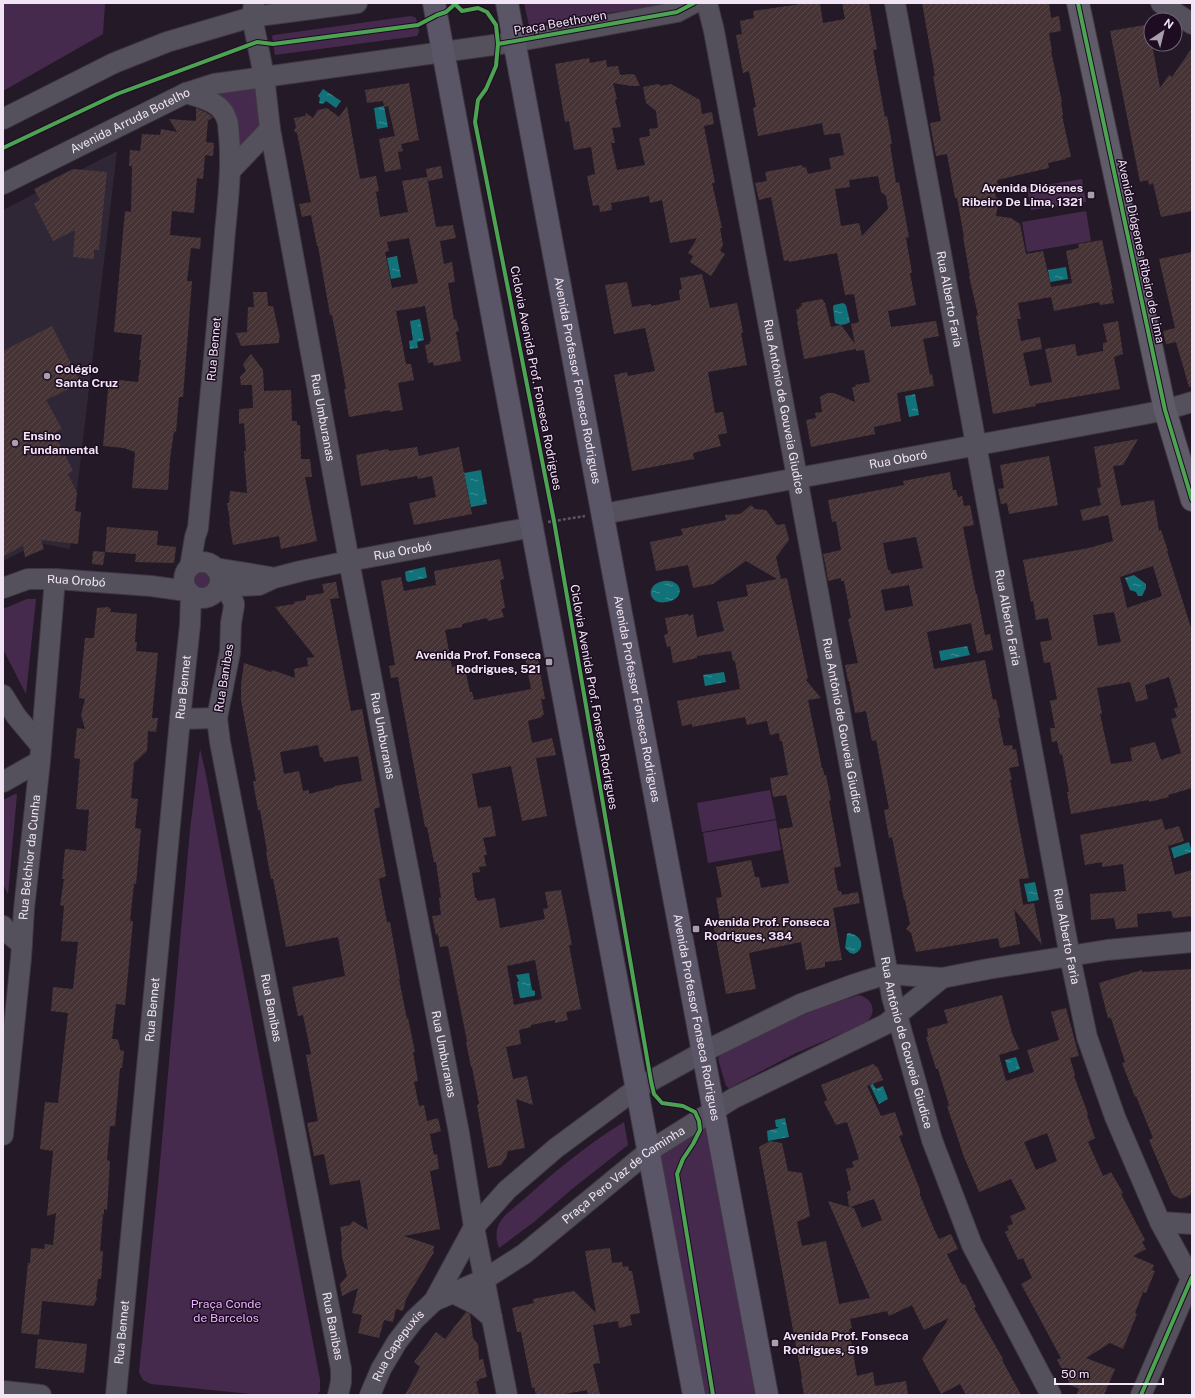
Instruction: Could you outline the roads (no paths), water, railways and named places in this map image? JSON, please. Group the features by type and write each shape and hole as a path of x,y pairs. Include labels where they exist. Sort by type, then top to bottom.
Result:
{"highway":[{"path":"434,3 694,1395"},
{"name":"Avenida Professor Fonseca Rodrigues","path":"507,3 767,1395"}],"main road":[{"name":"Avenida Diógenes Ribeiro de Lima","path":"1080,6 1165,410 1192,500"}],"street":[{"path":"3,119 114,63 253,10 357,3"},
{"name":"Praça Beethoven","path":"264,76 514,42 677,12 694,3"},
{"name":"Rua Antônio de Gouveia Giudice","path":"707,3 714,31 892,997 932,1140 972,1245 1051,1395"},
{"name":"Rua Antônio de Gouveia Giudice","path":"714,31 717,3"},
{"name":"Rua Alberto Faria","path":"895,3 1070,957 1087,1037 1115,1117 1160,1222 1192,1278"},
{"path":"1161,3 1192,24"},
{"path":"253,10 264,76"},
{"name":"Avenida Arruda Botelho","path":"3,184 186,93 214,84 264,76"},
{"name":"Rua Umburanas","path":"264,76 270,129 349,561 507,1395"},
{"name":"Rua Bennet","path":"116,1395 180,719 190,625 202,580 198,528 230,171 230,145 227,120 221,110 211,102 186,93"},
{"path":"230,171 270,129"},
{"name":"Rua Oboró","path":"603,514 1165,410 1192,402"},
{"name":"Rua Orobó","path":"3,588 28,579 55,579 151,586 202,580 239,586 349,561 533,527"},
{"name":"Rua Belchior da Cunha","path":"3,1135 22,951 24,909 40,754 55,579"},
{"name":"Rua Banibas","path":"202,580 228,592 234,603 231,623 230,652 217,718 220,742 341,1369 339,1394"},
{"path":"231,623 266,581"},
{"path":"3,695 40,754 3,782"},
{"path":"180,719 217,718"},
{"path":"3,926 22,951 3,967"},
{"path":"474,1227 507,1190 556,1148 636,1089 703,1052 801,1004 887,974 942,978 1107,950 1192,942"},
{"name":"Praça Pero Vaz de Caminha","path":"485,1279 524,1254 649,1151 734,1098 886,1024 942,978"},
{"path":"1160,1222 1192,1224"},
{"name":"Rua Capepuxis","path":"370,1395 381,1369 397,1342 414,1320 434,1301 474,1227"},
{"path":"1141,1395 1192,1278"},
{"name":"Rua Capepuxis","path":"434,1301 485,1279"},
{"path":"453,1293 477,1305 492,1318"},
{"path":"3,1391 42,1395"}],"water":[{"path":"323,89 341,101 336,108 326,101 323,104 319,103 320,98 318,96"},
{"path":"384,106 388,127 377,129 374,108"},
{"path":"397,256 401,277 391,279 387,258"},
{"path":"1066,267 1068,279 1050,282 1048,270"},
{"path":"843,303 846,305 850,322 841,325 835,323 833,307 834,305"},
{"path":"420,319 424,340 417,342 418,348 410,349 409,341 413,340 410,321"},
{"path":"915,394 919,415 909,417 905,396"},
{"path":"481,470 487,504 471,507 464,473"},
{"path":"425,567 426,578 408,582 406,580 405,572"},
{"path":"1134,575 1146,584 1146,588 1142,596 1138,596 1136,592 1130,590 1125,578"},
{"path":"664,581 675,583 680,590 679,594 673,600 667,602 656,601 652,598 651,590 653,586"},
{"path":"967,646 970,655 941,661 939,651"},
{"path":"724,672 726,682 705,686 703,675"},
{"path":"1189,842 1192,852 1174,858 1171,848"},
{"path":"1035,882 1039,900 1028,902 1024,884"},
{"path":"848,933 856,936 861,942 860,948 854,954 850,953 845,948"},
{"path":"529,973 532,990 535,991 535,995 520,998 517,982 519,981 516,975"},
{"path":"1016,1057 1020,1069 1009,1073 1005,1060"},
{"path":"873,1084 876,1089 883,1086 888,1099 879,1104 870,1085"},
{"path":"785,1118 789,1137 768,1141 767,1131 778,1128 776,1127 775,1120"}],"place":[{"name":"Avenida Diógenes Ribeiro De Lima, 1321","path":"1091,195"},
{"name":"Colégio Santa Cruz","path":"47,376"},
{"name":"Ensino Fundamental","path":"15,443"},
{"name":"Avenida Prof. Fonseca Rodrigues, 521","path":"549,662"},
{"name":"Avenida Prof. Fonseca Rodrigues, 384","path":"696,929"},
{"name":"Avenida Prof. Fonseca Rodrigues, 519","path":"775,1343"}],"park label":[{"name":"Praça Conde de Barcelos","path":"226,1311"}]}
